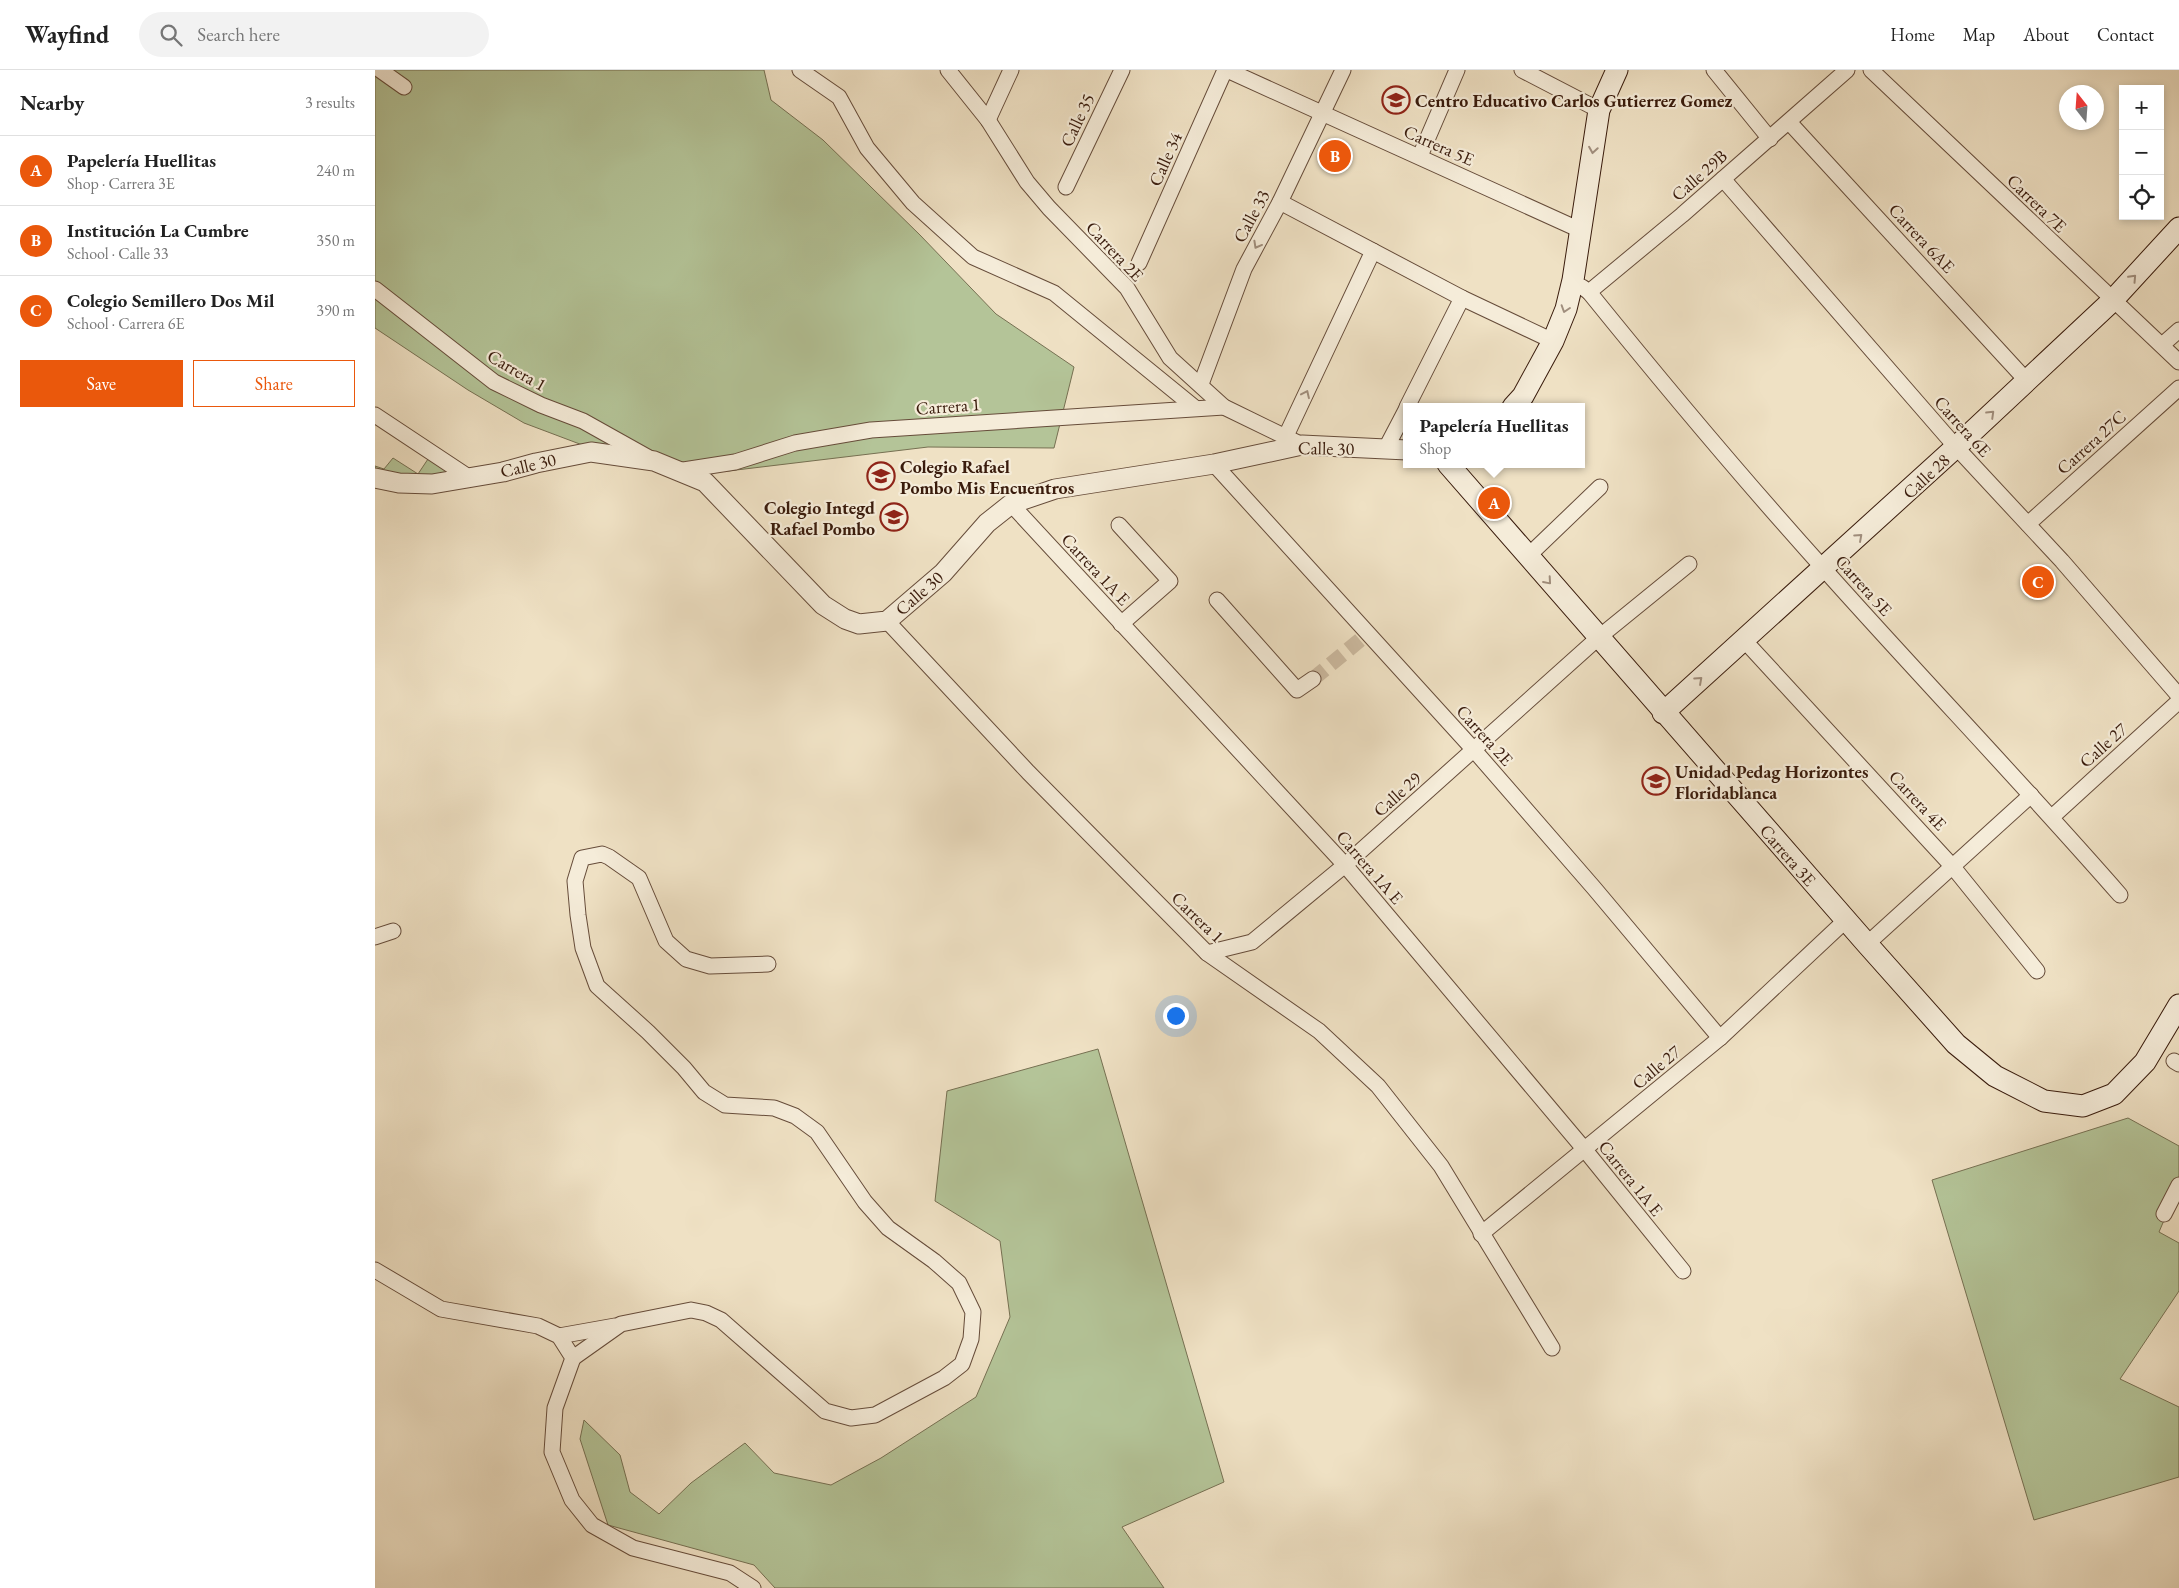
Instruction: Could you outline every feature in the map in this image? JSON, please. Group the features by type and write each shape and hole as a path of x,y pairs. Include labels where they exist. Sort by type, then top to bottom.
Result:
{"main road":[{"path":"1517,403 1523,396 1553,341 1566,309 1581,286 1580,230 1599,110 1617,70"},
{"name":"Calle 28","path":"1663,713 1957,447 2112,301 2179,228"},
{"name":"Carrera 3E","path":"1456,468 1527,557 1867,944 1957,1044 1995,1076 2044,1101 2083,1106 2114,1094 2145,1062 2179,1005"}],"street":[{"path":"380,70 404,87"},
{"path":"800,70 839,97 867,148 913,203 973,256 1054,294 1197,408"},
{"name":"Carrera 2E","path":"948,70 988,120 1027,182 1049,208 1127,288 1170,358 1224,406 1293,441"},
{"path":"988,120 1011,70"},
{"name":"Calle 35","path":"1066,187 1122,70"},
{"name":"Carrera 5E","path":"1226,70 1321,114 1420,156 1580,230"},
{"name":"Calle 34","path":"1139,263 1226,70"},
{"name":"Calle 33","path":"1197,408 1206,403 1208,396 1203,386 1244,269 1280,202 1343,70"},
{"path":"1420,156 1457,70"},
{"path":"1522,70 1599,110"},
{"path":"1713,70 1770,138"},
{"name":"Calle 29B","path":"1581,286 1723,179 1847,70"},
{"name":"Carrera 7E","path":"1871,70 2112,301 2179,362"},
{"name":"Carrera 6AE","path":"1789,122 2026,380"},
{"name":"Carrera 6E","path":"1723,179 1957,447 2062,561 2179,696"},
{"path":"1280,202 1462,298 1553,341"},
{"path":"1293,441 1373,251"},
{"name":"Carrera 5E","path":"1581,286 1685,410 1824,569 2052,817 2120,895"},
{"name":"Carrera 1","path":"375,289 494,382 541,405 583,421 655,461"},
{"path":"1410,403 1462,298"},
{"path":"2162,345 2179,330"},
{"name":"Carrera 27C","path":"2027,524 2179,388"},
{"name":"Carrera 1","path":"677,471 735,462 795,443 871,430 1224,406"},
{"path":"375,415 471,478"},
{"path":"1385,450 1403,416"},
{"name":"Calle 30","path":"375,478 399,483 432,484 503,472 591,452 655,461 705,482 823,605 845,619 859,624 887,621 943,573 987,523 1011,504 1055,490 1214,464 1293,441 1403,450"},
{"name":"Carrera 2E","path":"1214,464 1364,637 1474,750 1594,888 1720,1038"},
{"path":"1527,557 1600,487"},
{"name":"Carrera 1A E","path":"1011,504 1345,865 1585,1150 1683,1271"},
{"path":"1119,525 1169,581 1121,624"},
{"name":"Calle 29","path":"1207,953 1252,942 1345,865 1598,638 1689,564"},
{"path":"1217,600 1297,690 1313,679"},
{"name":"Carrera 1","path":"887,621 1028,772 1207,953 1319,1031 1378,1086 1441,1166 1552,1348"},
{"name":"Carrera 4E","path":"1743,639 1953,867 2037,971"},
{"name":"Calle 27","path":"2052,817 2179,701"},
{"path":"1867,944 2031,795"},
{"path":"559,1336 691,1310 706,1313 721,1320 825,1411 851,1418 875,1415 944,1378 962,1364 971,1339 973,1312 959,1283 934,1260 888,1228 865,1202 817,1132 795,1116 774,1108 725,1104 704,1092 660,1044 597,986 583,948 578,916 575,881 582,858 601,854 609,857 639,878 666,941 686,959 710,966 768,964"},
{"name":"Calle 27","path":"1481,1234 1720,1038 1846,920"},
{"path":"375,937 393,931"},
{"path":"2164,1214 2179,1186"},
{"path":"375,1270 441,1309 537,1326 559,1336 573,1358"},
{"path":"621,1324 573,1358 555,1408 552,1452 572,1500 592,1525 633,1548 730,1573 753,1588"}],"green space":[{"path":"375,70 764,70 771,100 823,140 920,235 996,314 1074,367 1054,448 928,447 728,471 675,467 593,449 524,423 468,390 375,328"},
{"path":"430,456 463,476 432,480 375,472 375,466 384,469 393,458 418,474"},
{"path":"1098,1049 1224,1482 1122,1527 1164,1588 775,1588 754,1565 608,1525 580,1439 584,1420 620,1455 630,1492 659,1514 691,1483 745,1443 774,1473 831,1485 881,1458 976,1397 1010,1317 1000,1241 935,1201 947,1091"},
{"path":"2128,1118 2179,1146 2179,1185 2159,1232 2179,1243 2179,1291 2120,1379 2179,1407 2179,1477 2034,1520 1932,1180"}],"tunnel":[{"path":"1313,679 1360,640"}],"place":[{"name":"Centro Educativo Carlos Gutierrez Gomez","path":"1396,100"},
{"name":"Institución La Cumbre","path":"1335,156"},
{"name":"Colegio Rafael Pombo Mis Encuentros","path":"881,476"},
{"name":"Papelería Huellitas","path":"1494,503"},
{"name":"Colegio Integd Rafael Pombo","path":"894,517"},
{"name":"Colegio Semillero Dos Mil","path":"2038,582"},
{"name":"Unidad Pedag Horizontes Floridablanca","path":"1656,781"}]}
